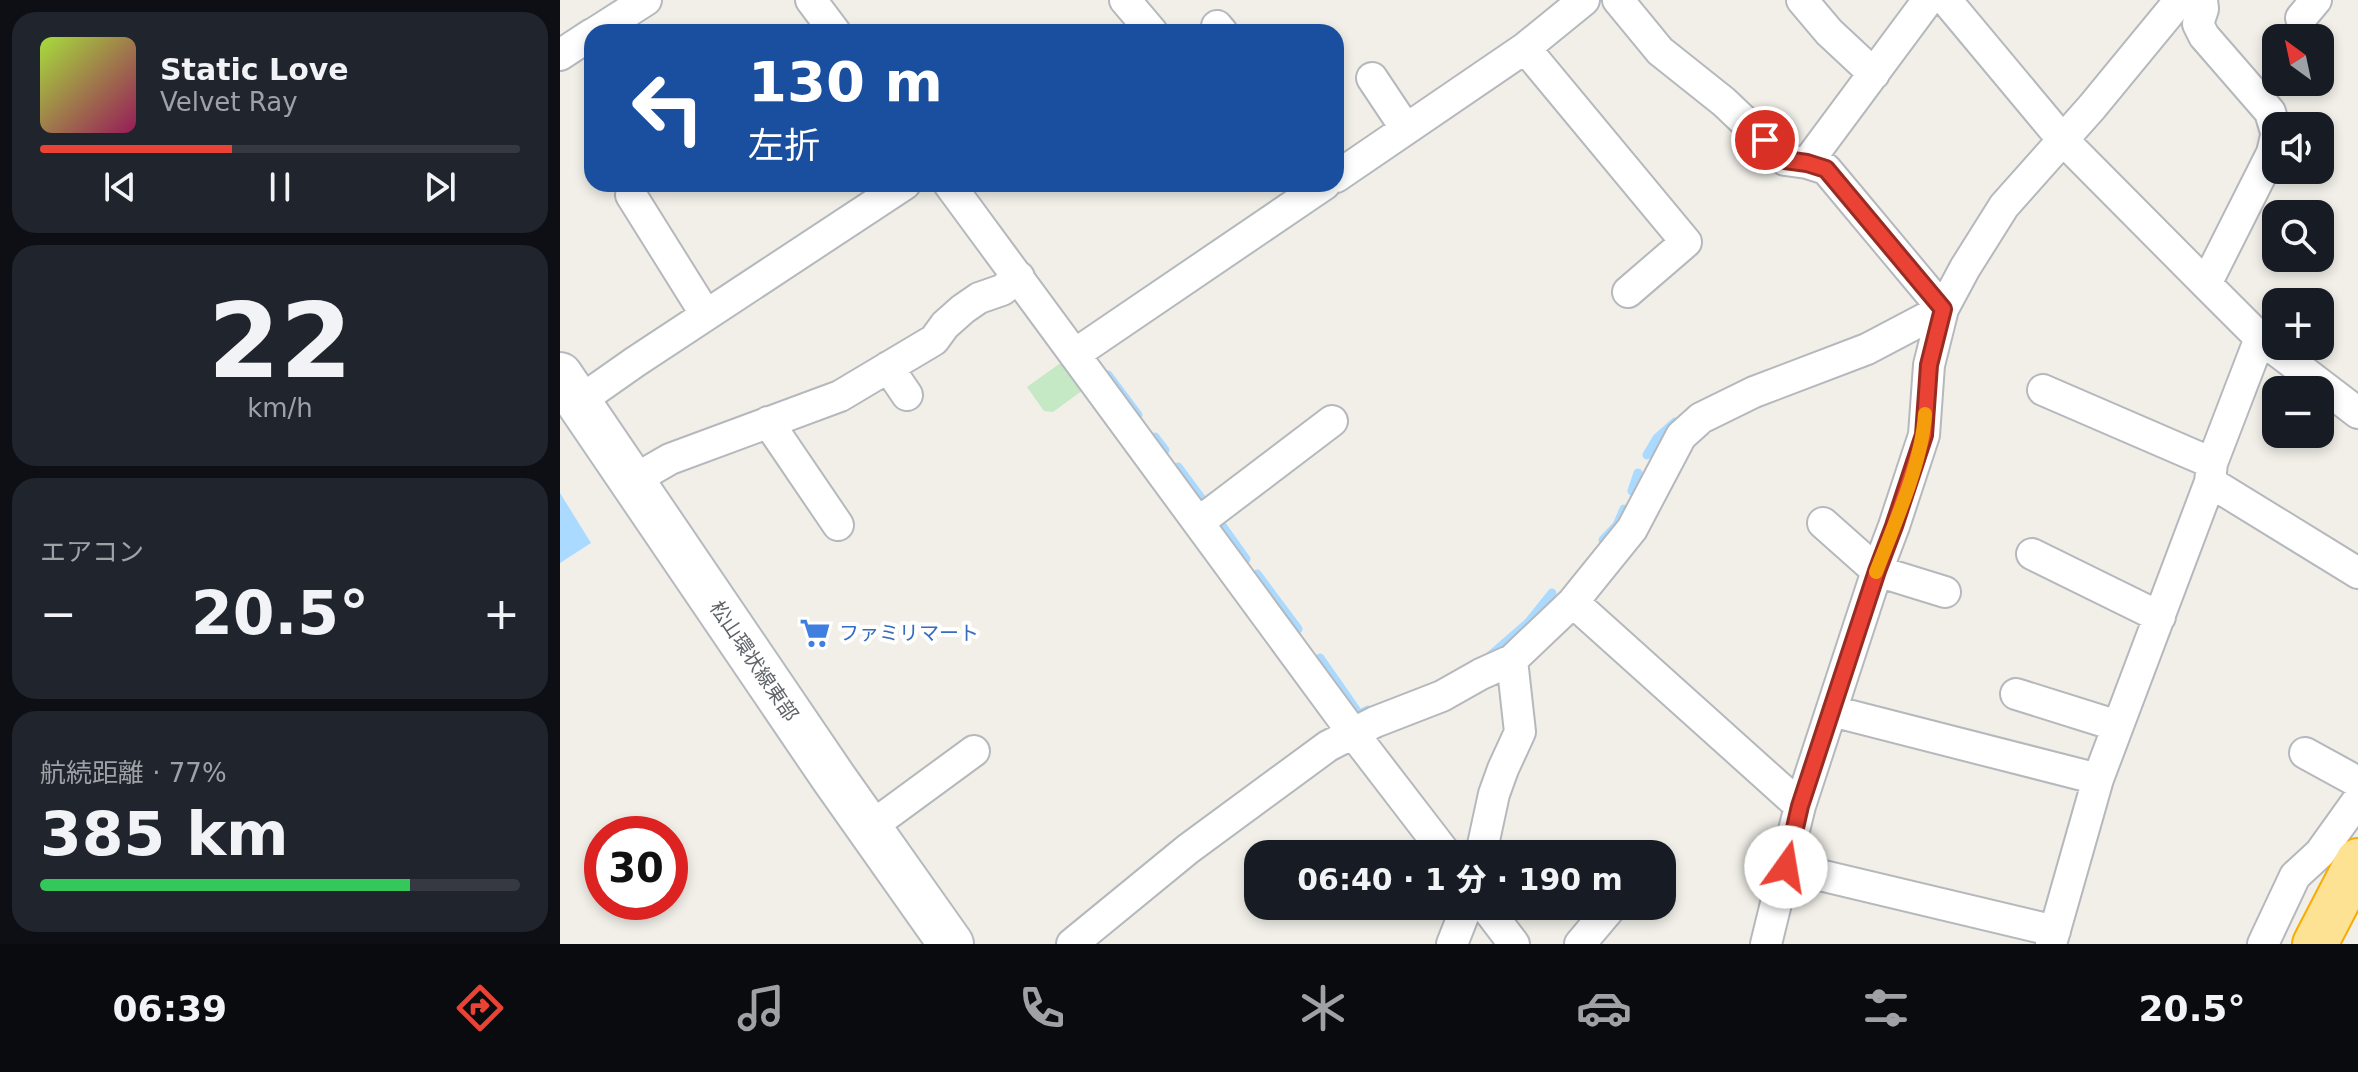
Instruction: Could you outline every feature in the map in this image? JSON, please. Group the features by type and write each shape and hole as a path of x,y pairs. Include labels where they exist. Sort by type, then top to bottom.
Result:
{"highway":[{"path":"2315,944 2358,861"}],"street":[{"path":"608,24 646,0"},
{"path":"1344,172 1525,48 1584,0"},
{"path":"1618,0 1660,51 1724,102 1785,160 1826,169 1943,309"},
{"path":"1802,0 1829,32 1874,74"},
{"path":"1807,163 1928,0"},
{"path":"1946,0 2062,139 2206,284 2260,338 2358,413"},
{"path":"1766,944 1800,806 1924,435 1929,365 1943,309 2004,206 2092,107 2180,0"},
{"path":"2202,0 2203,9 2198,24 2204,36 2270,112"},
{"path":"817,2 830,24"},
{"path":"560,55 584,39"},
{"path":"1525,48 1686,242 1628,292"},
{"path":"1372,78 1406,129"},
{"path":"2206,284 2262,173"},
{"path":"565,385 706,315 893,192"},
{"path":"955,192 1435,840"},
{"path":"1075,354 1313,192"},
{"path":"631,195 706,315"},
{"path":"632,481 670,459 840,396 934,340 963,309 979,298 1002,290 1019,277"},
{"path":"1088,939 1188,849 1328,746 1407,708 1442,696 1512,660 1573,602 1632,529 1681,436 1701,418 1754,392 1867,349 1943,309"},
{"path":"1786,867 2057,939 2098,779 2260,338"},
{"path":"888,367 907,395"},
{"name":"松山環状線東部","path":"565,385 951,944"},
{"path":"2043,390 2211,472 2358,573"},
{"path":"1199,522 1332,421"},
{"path":"768,422 838,525"},
{"path":"1823,523 1877,571 1945,592"},
{"path":"2032,554 2160,617"},
{"path":"1573,602 1800,806"},
{"path":"1484,840 1494,794 1520,732 1512,660"},
{"path":"2016,694 2118,726"},
{"path":"1832,711 2098,779"},
{"path":"869,828 974,751"},
{"path":"2305,753 2358,782"},
{"path":"2295,876 2320,853 2358,800"},
{"path":"2263,944 2320,813"},
{"path":"1452,944 1461,920"},
{"path":"1496,920 1514,944"},
{"path":"1580,944 1600,920"}],"green space":[{"path":"1062,362 1083,390 1053,412 1044,411 1027,387"}],"water":[{"path":"560,493 591,543 560,563"}],"waterway":[{"path":"1108,375 1138,415"},
{"path":"1647,455 1657,438 1675,422"},
{"path":"1155,437 1165,450"},
{"path":"1178,467 1201,498"},
{"path":"1632,491 1638,473"},
{"path":"1603,540 1617,525 1624,509"},
{"path":"1218,520 1246,559"},
{"path":"1257,574 1298,629"},
{"path":"1490,656 1528,623 1552,593"},
{"path":"1320,658 1359,714 1368,710"}],"slow traffic":[{"path":"1876,572 1924,435 1925,414"}],"place":[{"name":"ファミリマート","path":"815,633"}],"route":[{"path":"1765,140 1785,160 1826,169 1943,309 1929,365 1924,435 1800,806 1786,867"}]}
